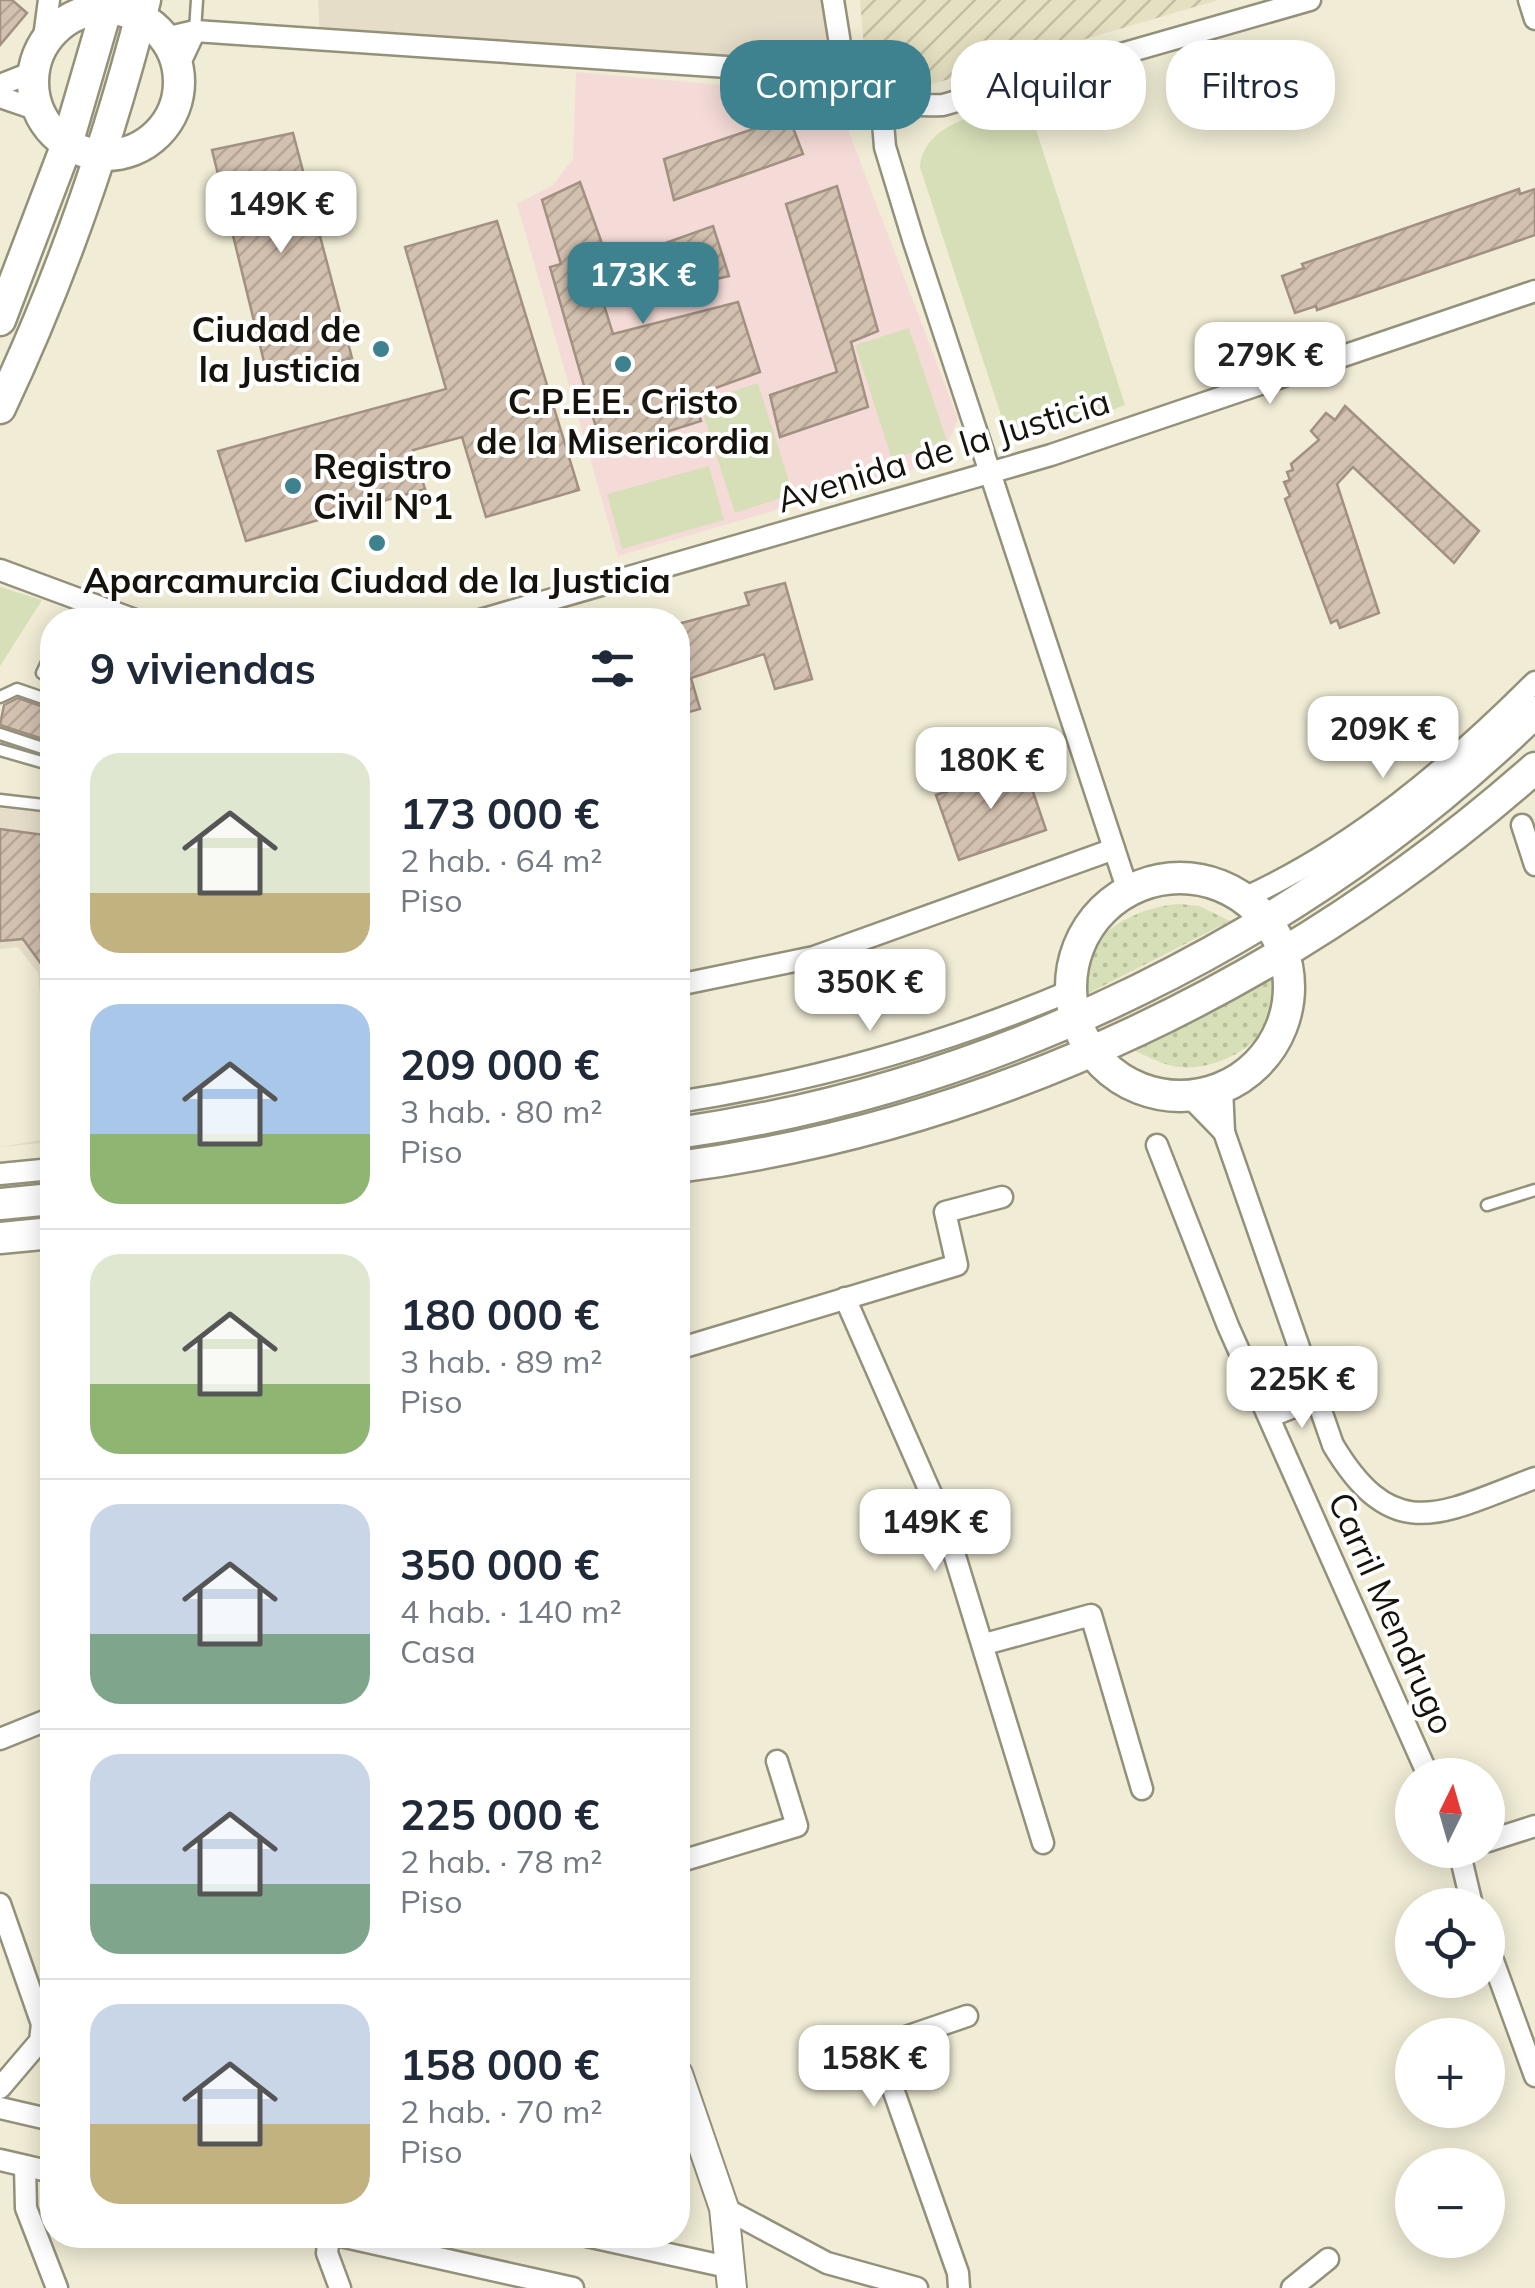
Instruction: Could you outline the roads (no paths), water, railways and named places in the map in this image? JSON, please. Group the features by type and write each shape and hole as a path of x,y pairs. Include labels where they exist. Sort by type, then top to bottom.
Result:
{"main road":[{"path":"0,320 67,144 108,4"},
{"path":"108,4 143,9 165,38 178,66 174,111 162,130 145,145 102,156 67,144 38,110 38,58 70,18 108,4"},
{"path":"0,408 64,261 102,156 143,9"},
{"path":"690,1131 774,1117 895,1087 1000,1052 1073,1005 1401,826 1535,712"},
{"path":"690,1164 898,1120 1014,1084 1092,1052 1206,998 1284,954 1413,870 1535,768"},
{"path":"1187,878 1217,884 1255,908 1284,954 1290,994 1284,1024 1269,1051 1248,1073 1222,1088 1189,1096 1156,1094 1126,1082 1092,1052 1073,1005 1079,944 1100,914 1128,891 1157,880 1187,878"},
{"path":"0,1204 40,1200"},
{"path":"0,1238 40,1234"}],"street":[{"path":"38,110 2,99 38,58 50,0"},
{"path":"834,0 840,40"},
{"path":"931,105 1310,0"},
{"path":"1529,0 1535,19"},
{"path":"178,66 195,31"},
{"path":"165,38 195,31 720,67"},
{"path":"883,130 885,147 1128,891"},
{"name":"Avenida de la Justicia","path":"521,608 990,472 1535,291"},
{"path":"0,570 102,608"},
{"path":"1255,908 1480,738 1535,682"},
{"path":"1522,825 1535,865"},
{"path":"690,983 814,957 1114,850"},
{"path":"690,1100 814,1076 1073,1005"},
{"path":"1222,1088 1224,1132 1333,1445 1354,1480 1374,1500 1404,1514 1462,1506 1535,1478"},
{"path":"1189,1096 1224,1132"},
{"name":"Carril Mendrugo","path":"1157,1145 1269,1417 1420,1758"},
{"path":"0,1174 40,1170"},
{"path":"690,1345 957,1264 944,1212 1002,1197"},
{"path":"845,1298 947,1530 1043,1843"},
{"path":"1269,1417 1316,1398"},
{"path":"985,1644 1090,1616 1142,1789"},
{"path":"0,1738 40,1723"},
{"path":"690,1858 797,1826 777,1761"},
{"path":"1505,1836 1535,1826"},
{"path":"0,1904 40,2018"},
{"path":"1505,1994 1535,2076"},
{"path":"959,2288 958,2273 881,2055 888,2043 967,2016"},
{"path":"0,2088 40,2041"},
{"path":"0,2108 40,2117"},
{"path":"627,2248 732,2278 724,2208 690,2109"},
{"path":"0,2160 40,2169"},
{"path":"24,2166 26,2208 40,2244"},
{"path":"724,2208 827,2264 918,2288"},
{"path":"42,2248 57,2288"},
{"path":"329,2248 340,2288"},
{"path":"391,2248 573,2288"},
{"path":"1292,2288 1328,2259"}],"lane":[{"path":"195,31 197,0"},
{"path":"0,696 17,689 40,697"},
{"path":"0,734 40,747"},
{"path":"0,750 40,762"},
{"path":"0,800 40,805"},
{"path":"1487,1205 1535,1190"}],"place":[{"name":"Ciudad de la Justicia","path":"381,349"},
{"name":"C.P.E.E. Cristo de la Misericordia","path":"623,364"},
{"name":"Registro Civil Nº1","path":"293,486"},
{"name":"Aparcamurcia Ciudad de la Justicia","path":"377,543"}]}
